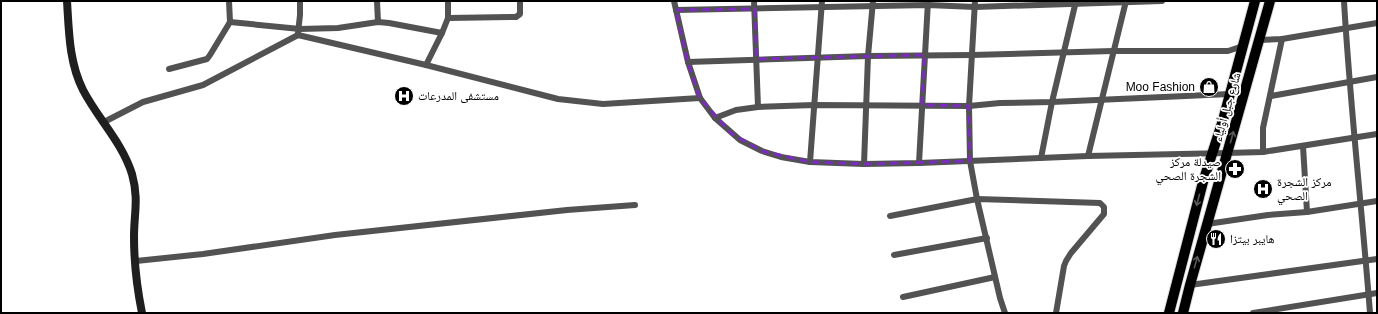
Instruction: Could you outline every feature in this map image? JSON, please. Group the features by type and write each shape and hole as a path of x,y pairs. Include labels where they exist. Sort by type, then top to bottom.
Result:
{"main road":[{"name":"شارع جبل أولياء","path":"1183,313 1270,1"},
{"name":"شارع جبل أولياء","path":"1169,313 1203,182 1213,154 1243,46 1253,2"}],"street":[{"path":"67,1 70,49 77,76 90,102 126,158 136,189 137,201 134,237 138,293 142,313"},
{"path":"169,69 207,59 230,22 229,1"},
{"path":"299,32 300,1"},
{"path":"377,1 378,22"},
{"path":"426,65 448,18 448,1"},
{"path":"448,18 516,17 520,14 520,1"},
{"path":"674,1 688,62 700,98 715,118 740,140 749,145 774,155 810,162 864,164 919,163 1088,156 1227,154 1263,152 1377,134"},
{"path":"754,1 758,107"},
{"path":"676,10 755,9 821,4 975,4 1162,1"},
{"path":"1344,1 1354,138 1370,313"},
{"path":"1041,158 1075,2"},
{"path":"1088,156 1126,2"},
{"path":"919,163 928,3"},
{"path":"810,162 821,4"},
{"path":"864,164 868,56 873,4"},
{"path":"975,4 969,106 970,160 977,199 1000,298 1005,313"},
{"path":"230,22 299,32 558,99 603,104 700,98"},
{"path":"104,122 143,102 203,85 299,32 388,22 442,33"},
{"path":"1259,40 1282,39 1346,27 1377,23"},
{"path":"1263,152 1263,128 1282,39"},
{"path":"688,62 817,57 1114,51 1228,51 1243,46"},
{"path":"1271,96 1377,77"},
{"path":"715,118 736,110 758,107 814,105 969,106 1000,103 1230,94"},
{"path":"1302,146 1307,212"},
{"path":"890,216 977,199 1100,203 1104,207 1104,214 1071,252 1066,261 1056,313"},
{"path":"1207,224 1268,215 1307,212 1377,201"},
{"path":"136,261 203,254 343,234 567,210 635,205"},
{"path":"894,255 986,238"},
{"path":"1190,285 1377,259"},
{"path":"903,297 995,277"},
{"path":"1255,313 1377,293"}],"highlighted area":[{"path":"755,9 757,59 925,55 922,105 969,106 970,161 864,164 810,162 762,151 731,133 700,98 688,62 676,10"}],"place":[{"name":"Moo Fashion","path":"1209,87"},
{"name":"مستشفى المدرعات","path":"404,96"},
{"name":"صيدلة مركز الشجرة الصحي","path":"1235,169"},
{"name":"مركز الشجرة الصحي","path":"1263,189"},
{"name":"هايبر بيتزا","path":"1216,239"}]}
